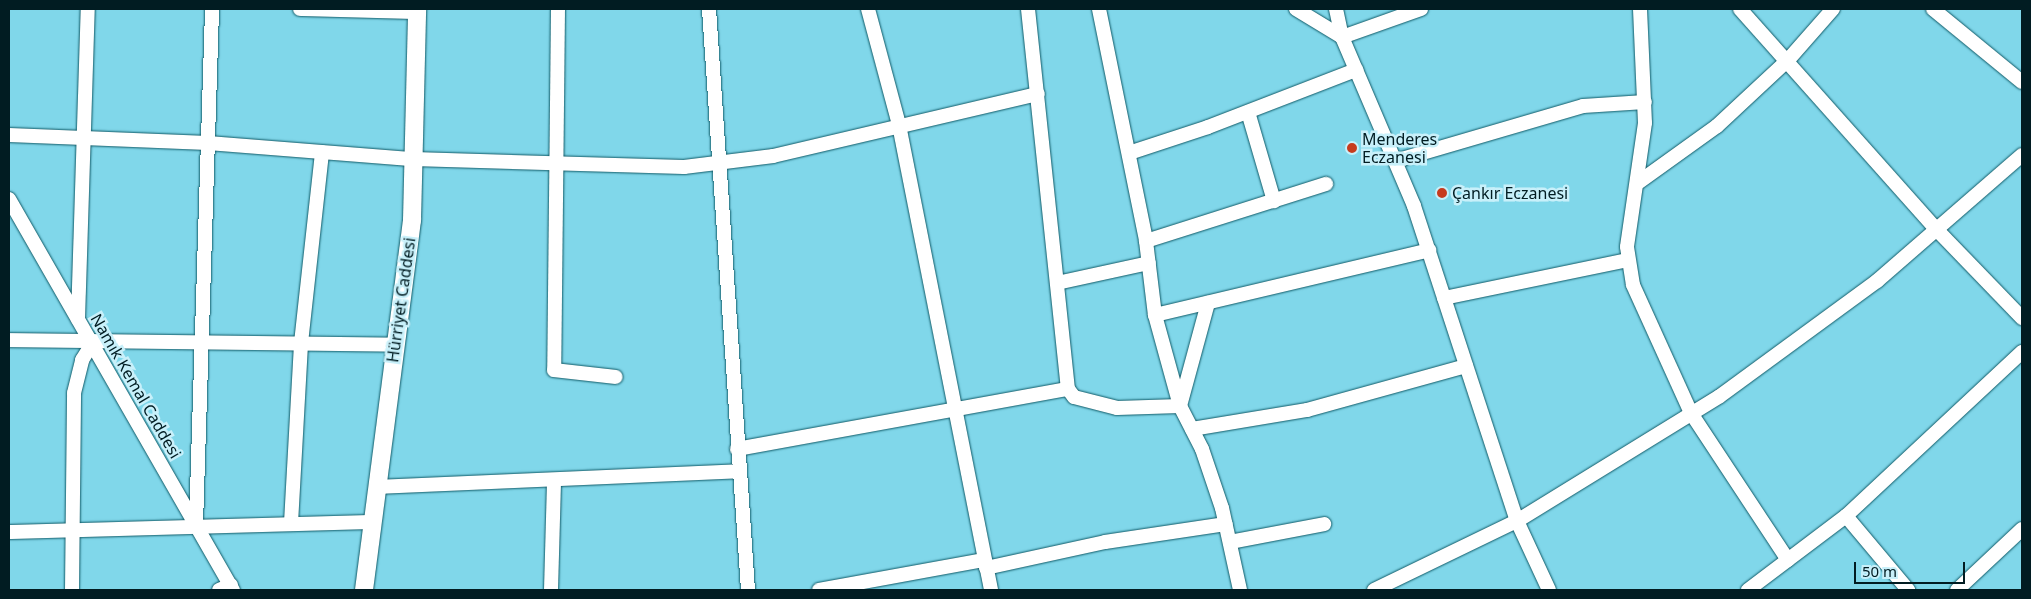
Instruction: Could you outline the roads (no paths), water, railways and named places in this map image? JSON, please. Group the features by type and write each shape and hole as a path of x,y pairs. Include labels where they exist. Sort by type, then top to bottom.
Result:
{"street":[{"path":"78,320 86,138 88,9"},
{"path":"196,525 212,9"},
{"path":"300,9 417,10"},
{"path":"558,9 554,370 616,376"},
{"path":"709,9 738,471 748,590"},
{"path":"868,9 899,125 953,410 991,590"},
{"path":"1028,9 1068,389 1074,398 1117,408 1180,406"},
{"path":"1099,9 1146,242 1155,315 1180,406 1202,449 1226,524 1240,590"},
{"path":"1296,9 1342,37"},
{"path":"1336,9 1342,37 1395,161 1429,250 1516,521 1549,590"},
{"path":"1342,37 1420,9"},
{"path":"1640,9 1646,102 1639,182 1628,234 1628,260 1633,285 1691,413 1788,560"},
{"path":"1740,9 1788,60 1936,230 2022,318"},
{"path":"1639,182 1717,126 1788,60 1833,9"},
{"path":"1933,9 2022,82"},
{"name":"Hürriyet Caddesi","path":"364,590 412,220 417,10"},
{"path":"1129,152 1248,112 1356,70"},
{"path":"9,135 208,143 413,159 684,167 773,156 1038,94"},
{"path":"1395,161 1583,106 1646,102"},
{"path":"1248,112 1274,201"},
{"path":"291,524 301,343 322,152"},
{"path":"1374,590 1392,586 1516,521 1720,396 1877,282 2022,155"},
{"path":"1146,242 1326,184"},
{"name":"Namık Kemal Caddesi","path":"9,199 196,525 228,589"},
{"path":"1155,315 1429,250"},
{"path":"1444,298 1628,260"},
{"path":"1057,283 1149,263"},
{"path":"1180,406 1208,303"},
{"path":"9,340 203,341 395,345"},
{"path":"72,590 74,393 82,360 90,341"},
{"path":"1748,590 1846,516 2022,352"},
{"path":"1192,429 1307,410 1466,366"},
{"path":"737,449 1068,389"},
{"path":"377,487 738,471"},
{"path":"551,590 554,480"},
{"path":"1846,516 1908,590"},
{"path":"9,532 196,525 372,522"},
{"path":"819,590 985,564 1105,542 1226,524"},
{"path":"1230,542 1324,524"},
{"path":"1957,590 2022,529"}],"place":[{"name":"Menderes Eczanesi","path":"1352,148"},
{"name":"Çankır Eczanesi","path":"1442,193"}]}
